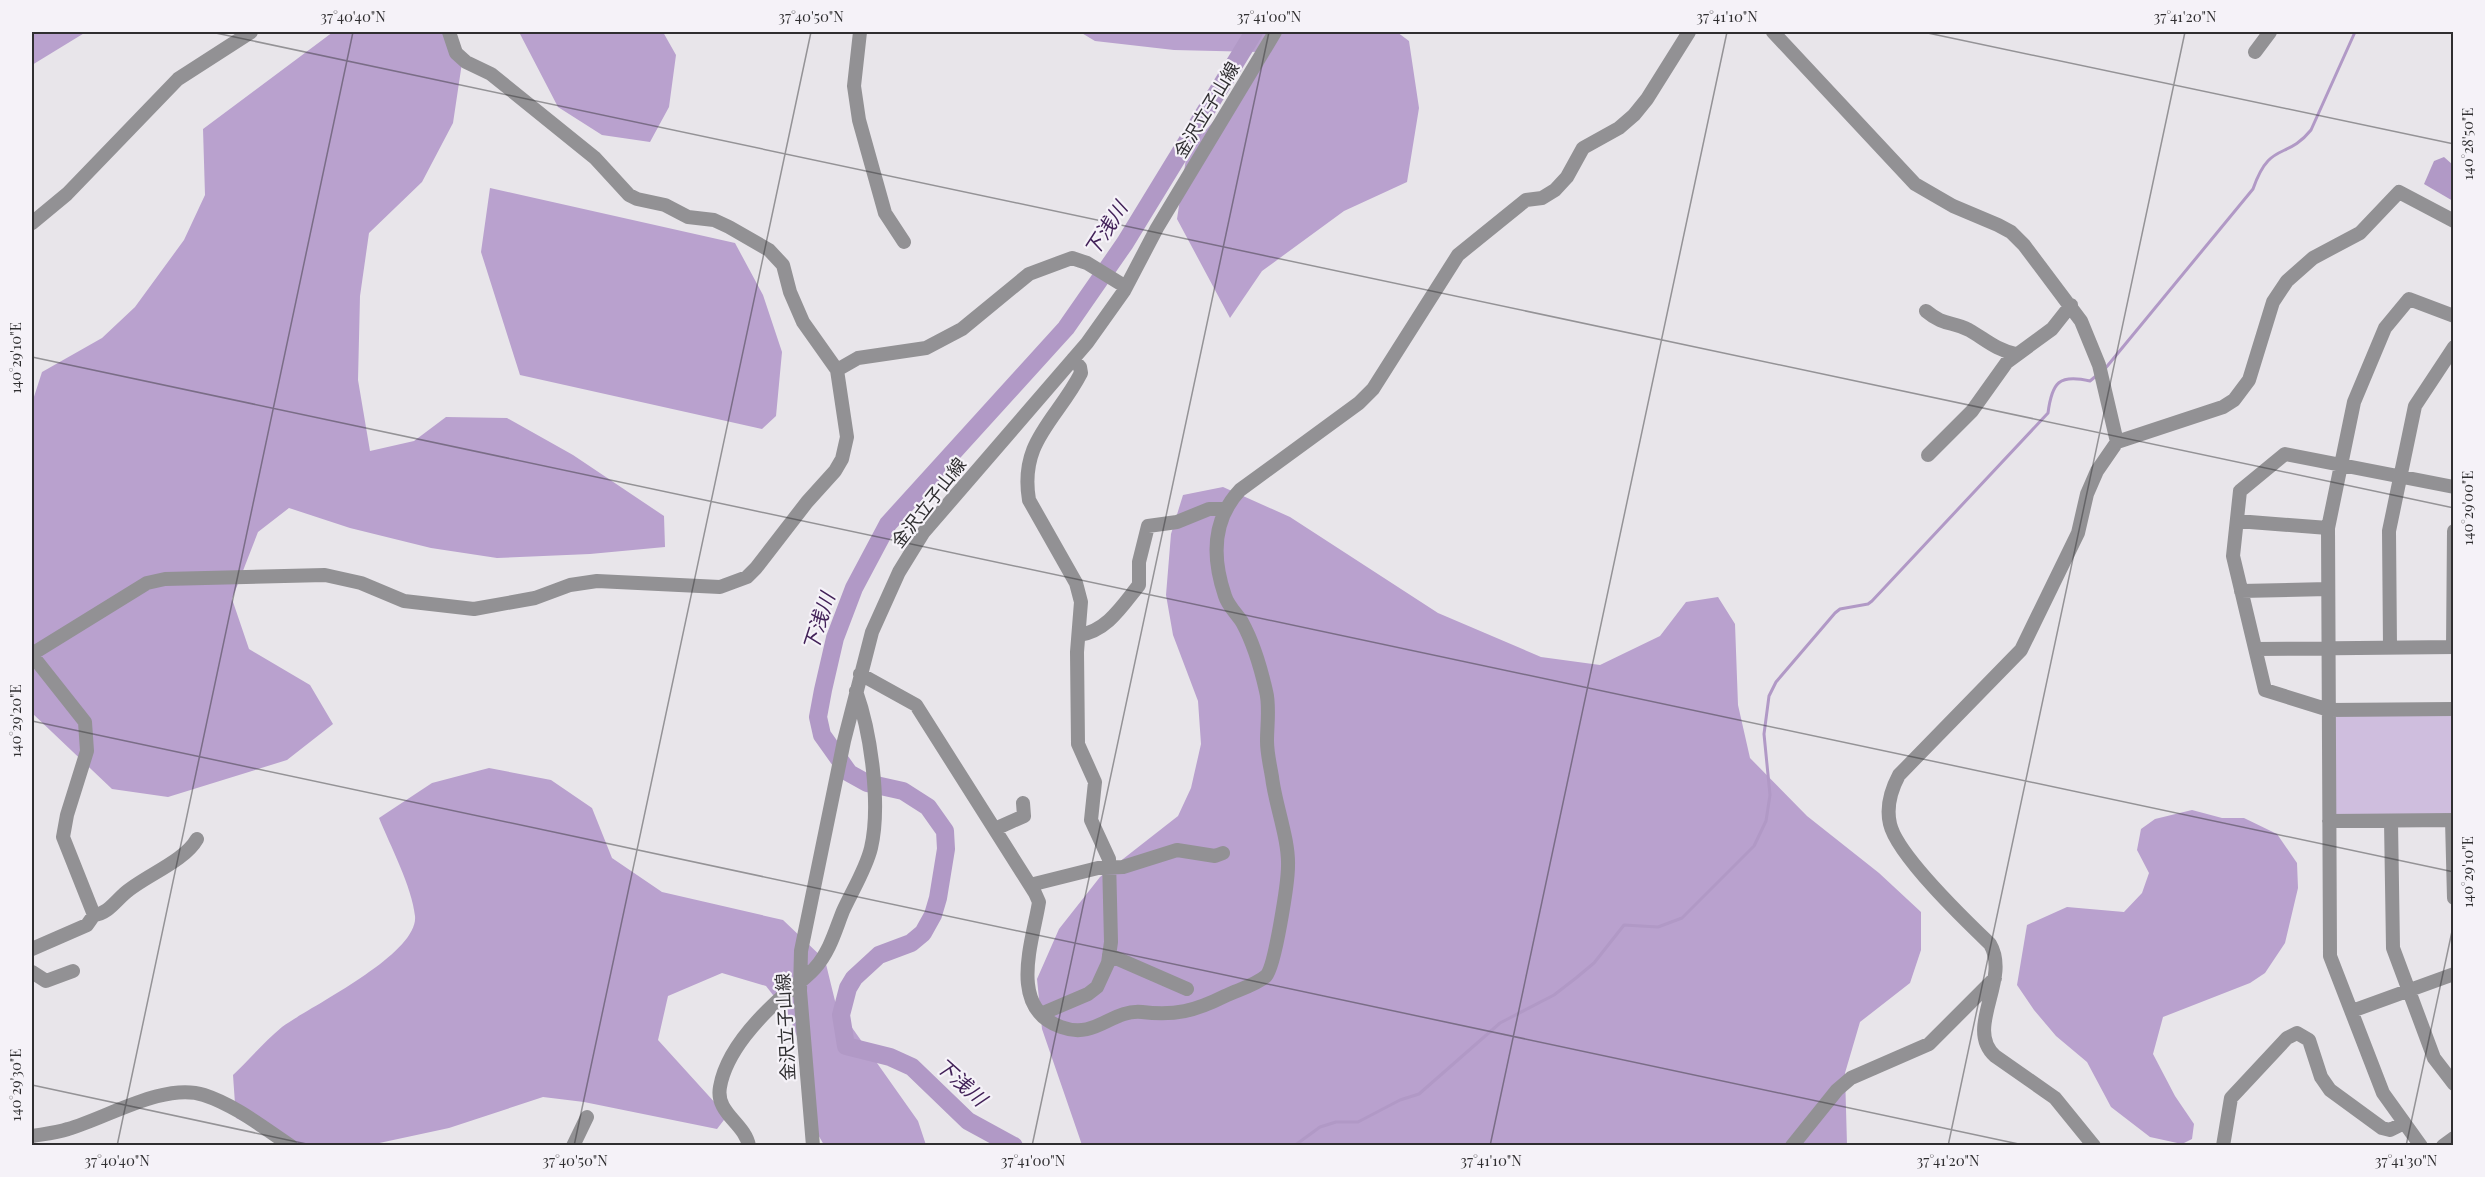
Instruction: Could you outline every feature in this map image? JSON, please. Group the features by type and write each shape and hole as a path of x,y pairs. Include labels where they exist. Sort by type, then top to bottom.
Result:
{"street":[{"path":"32,223 74,188 178,79 251,32"},
{"path":"32,949 81,928 90,923 94,915 63,837 67,815 87,751 86,722 32,654 147,583 165,579 325,575 361,583 404,601 467,609 516,603 570,585 597,581 709,588 728,585 747,577 756,568 842,459 847,429 837,370 808,331 794,302 783,265 769,250 714,220 688,217 665,205 636,199 629,195 595,158 491,74 456,53 449,32"},
{"path":"860,32 854,86 859,120 885,213 904,242"},
{"name":"金沢立子山線","path":"813,1146 800,982 801,951 844,741 872,633 899,572 923,533 1073,359 1126,286 1157,228 1275,32"},
{"path":"860,674 916,705 1040,902 1027,966 1033,1004 1041,1014 1059,1026 1078,1031 1089,1031 1126,1014 1138,1012 1176,1015 1221,998 1266,976 1271,966 1288,865 1275,805 1267,744 1267,693 1243,624 1225,598 1217,543 1220,518 1240,490 1359,403 1373,389 1458,255 1520,204 1526,200 1542,198 1554,190 1567,177 1583,148 1619,128 1634,115 1647,99 1689,32"},
{"path":"1773,32 1915,184 1953,206 2011,232 2071,305 2081,321 2099,365 2117,442"},
{"path":"2255,52 2270,32"},
{"path":"2094,1146 2055,1098 1995,1056 1989,1048 1984,1028 1997,958 1990,944 1951,906 1897,839 1889,815 1892,789 1899,775 2021,650 2078,533 2087,494 2097,471 2117,442 2223,407 2234,400 2249,380 2273,302 2287,281 2313,258 2360,233 2399,192 2454,221"},
{"path":"837,370 858,358 926,348 962,329 1029,274 1072,258 1087,263 1126,286"},
{"path":"2421,1146 2383,1094 2330,956 2328,528 2354,402 2385,328 2409,298 2454,316"},
{"path":"1928,455 1972,411 2000,371 2016,354 2052,329 2071,305"},
{"path":"1926,310 1942,324 1960,327 1999,350 2016,354"},
{"path":"2390,647 2389,531 2415,406 2454,347"},
{"path":"1041,1014 1088,994 1097,987 1109,955 1109,859 1090,820 1095,782 1078,744 1077,652 1081,602 1076,583 1029,500 1026,485 1032,449 1045,424 1074,386 1080,373 1080,367 1073,359"},
{"path":"2454,487 2285,453 2240,491 2233,556 2265,690 2329,710 2454,709"},
{"path":"1079,635 1093,633 1105,624 1139,585 1139,562 1148,526 1185,520 1209,509 1225,508"},
{"path":"2237,521 2328,528"},
{"path":"2256,649 2453,647 2454,531"},
{"path":"2241,591 2328,589"},
{"path":"749,1146 746,1136 721,1103 723,1076 730,1061 763,1014 800,982 829,949 870,851 874,786 862,708 856,691"},
{"path":"995,829 1024,816 1023,803"},
{"path":"2391,820 2393,948 2434,1058 2454,1084"},
{"path":"2329,821 2453,820 2454,898"},
{"path":"94,915 106,912 148,875 188,851 196,839"},
{"path":"1030,885 1070,874 1123,867 1177,850 1215,856 1223,853"},
{"path":"1109,955 1187,989"},
{"path":"32,972 46,981 73,971"},
{"path":"2352,1011 2454,974"},
{"path":"1792,1146 1837,1090 1851,1078 1873,1066 1929,1044 1995,978"},
{"path":"2223,1146 2231,1098 2287,1038 2297,1033 2309,1040 2321,1077 2330,1090 2382,1128 2390,1130 2404,1123"},
{"path":"32,1136 67,1130 164,1095 187,1091 204,1095 243,1114 291,1146"},
{"path":"573,1146 587,1117"},
{"path":"2443,1146 2454,1138"}],"shaded area":[{"path":"32,32 86,32 32,65"},
{"path":"333,32 451,32 463,56 453,123 422,182 369,233 360,296 358,380 370,451 414,441 446,417 507,418 573,455 664,516 665,547 590,554 497,558 431,548 350,528 289,508 258,532 232,599 249,649 310,685 333,724 287,760 168,797 112,789 32,713 32,403 42,372 102,338 135,307 184,240 205,195 203,129"},
{"path":"519,32 663,32 676,55 669,107 650,142 602,135 558,107"},
{"path":"1080,32 1397,32 1409,41 1419,108 1407,182 1344,211 1262,271 1230,318 1177,219 1187,152 1243,87 1258,52 1174,50 1095,41"},
{"path":"2444,157 2453,165 2453,201 2424,184 2434,161"},
{"path":"490,188 735,243 763,295 782,352 776,416 762,429 520,375 481,252"},
{"path":"1223,487 1290,517 1438,613 1541,657 1600,665 1660,636 1686,602 1718,597 1735,624 1738,705 1750,758 1807,816 1879,873 1921,912 1921,950 1910,983 1860,1022 1845,1073 1847,1145 1082,1145 1042,1029 1037,979 1059,929 1100,877 1178,816 1191,788 1201,744 1198,701 1173,635 1166,595 1171,534 1183,495"},
{"path":"2334,714 2453,714 2453,816 2334,816"},
{"path":"489,768 551,780 592,808 612,858 662,892 783,920 825,960 836,1005 918,1121 926,1145 824,1145 813,1126 805,1055 787,1013 766,986 722,973 668,996 658,1040 727,1116 717,1129 584,1102 543,1097 449,1128 370,1145 292,1145 236,1118 233,1075 282,1027 361,978 400,946 412,931 415,916 410,892 379,818 432,783"},
{"path":"2192,810 2222,818 2244,818 2277,834 2297,863 2298,888 2285,943 2265,973 2250,983 2163,1017 2153,1054 2175,1096 2194,1124 2192,1139 2182,1144 2150,1137 2111,1107 2087,1062 2056,1036 2017,985 2027,925 2067,907 2124,912 2142,893 2149,873 2137,850 2141,829 2155,819"}],"waterway":[{"name":"下浅川","path":"1014,1146 968,1121 912,1067 890,1057 846,1046 841,1015 848,988 854,978 879,955 911,943 923,933 933,915 946,849 945,831 928,807 903,791 867,783 849,773 822,735 818,717 823,690 835,638 854,588 888,524 1066,328 1125,243 1254,32"},
{"path":"2104,370 2253,189 2266,163 2272,157 2294,145 2311,130 2355,32"},
{"path":"1294,1146 1320,1127 1336,1122 1358,1122 1400,1100 1419,1094 1500,1023 1554,995 1576,978 1594,963 1624,925 1658,927 1682,918 1754,846 1766,821 1770,795 1764,734 1769,696 1776,682 1835,613 1840,609 1868,604 1872,601 2048,413 2052,394 2059,383 2071,379 2090,381 2096,376"}]}
